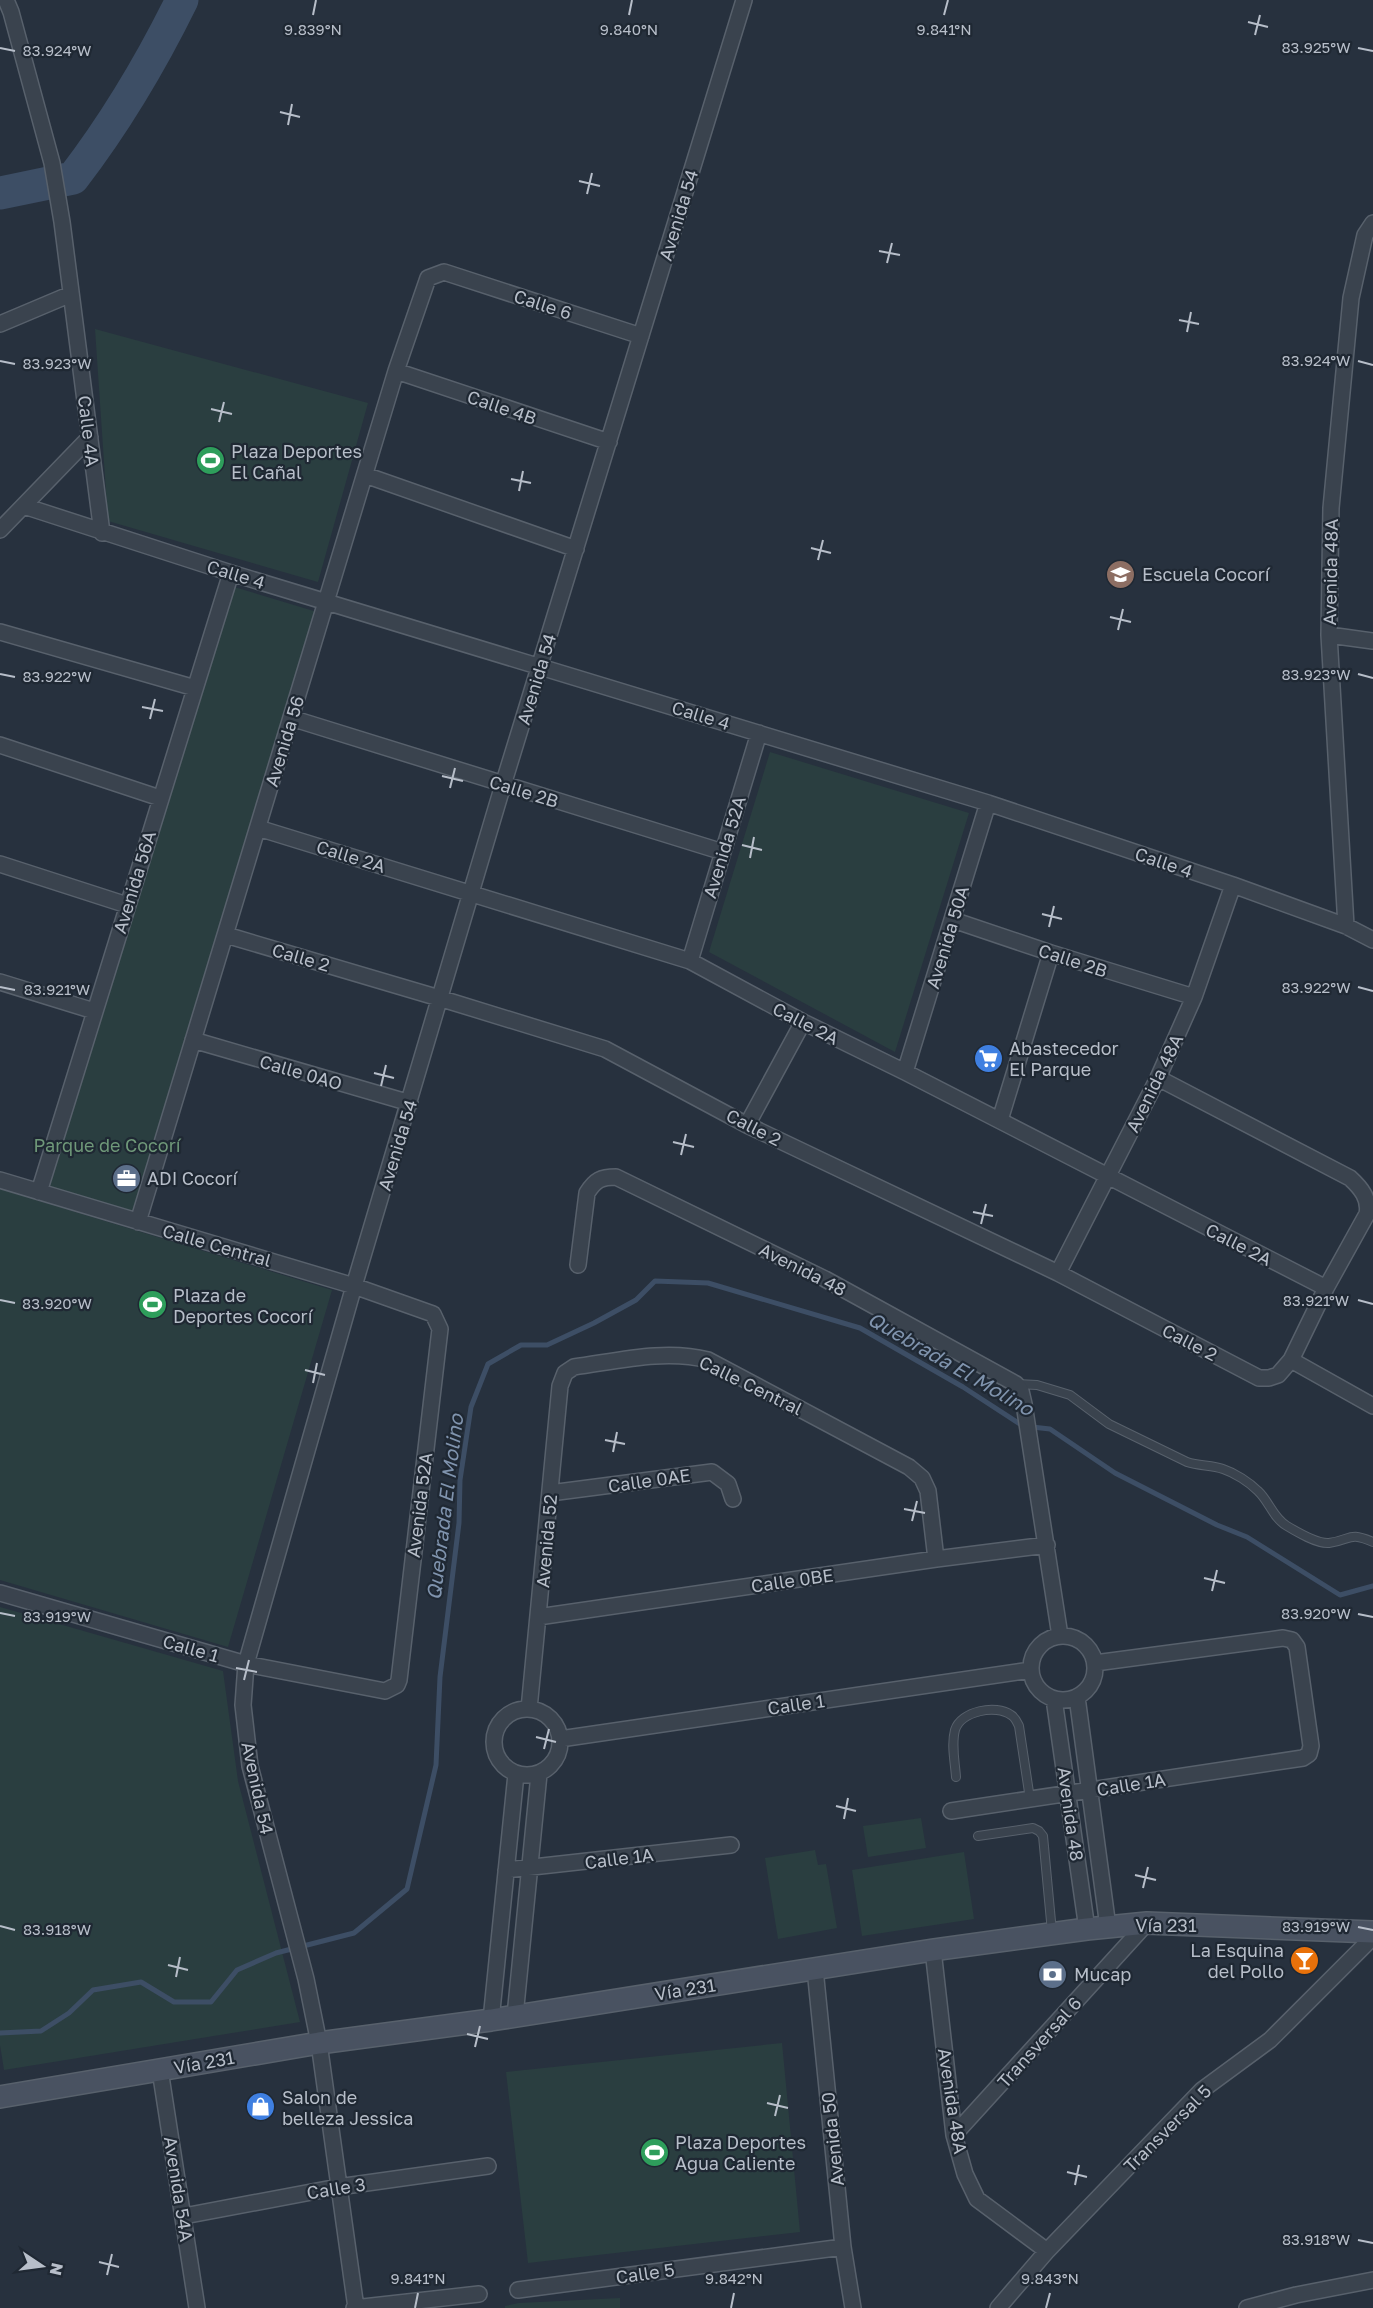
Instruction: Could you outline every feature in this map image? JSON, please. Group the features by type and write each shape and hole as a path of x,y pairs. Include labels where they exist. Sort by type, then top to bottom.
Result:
{"main road":[{"name":"Vía 231","path":"0,2097 319,2043 491,2020 933,1950 1098,1928 1148,1923 1373,1932"}],"street":[{"name":"Calle 4A","path":"6,0 52,163 62,222 102,532"},
{"name":"Avenida 54","path":"356,2308 319,2043 306,1979 250,1766 243,1705 246,1664 439,998 744,0"},
{"name":"Avenida 48A","path":"1346,926 1329,635 1331,508 1351,298 1365,235 1373,223"},
{"name":"Calle 6","path":"444,272 641,336"},
{"name":"Avenida 56","path":"138,1222 396,371 428,278 444,272"},
{"path":"0,324 71,294"},
{"name":"Calle 4B","path":"396,371 609,442"},
{"path":"0,531 90,437"},
{"path":"365,475 576,549"},
{"name":"Calle 4","path":"24,506 231,573 327,600 988,803 1233,885 1346,926 1373,940"},
{"name":"Avenida 56A","path":"39,1192 231,573"},
{"path":"0,632 195,688"},
{"path":"1329,635 1373,641"},
{"name":"Calle 2B","path":"291,718 723,852"},
{"name":"Avenida 52A","path":"690,961 759,733"},
{"path":"0,745 160,798"},
{"name":"Avenida 50A","path":"906,1072 988,803"},
{"name":"Calle 2A","path":"258,828 690,961 803,1022 906,1072 1326,1288"},
{"path":"0,864 127,905"},
{"name":"Avenida 48A","path":"1058,1273 1158,1078 1194,997 1233,885"},
{"name":"Calle 2B","path":"953,920 1194,997"},
{"name":"Calle 2","path":"226,935 604,1049 747,1125 1058,1273 1259,1378 1278,1375 1292,1360"},
{"path":"1000,1120 1051,953"},
{"path":"0,982 94,1011"},
{"path":"747,1125 803,1022"},
{"name":"Calle 0AO","path":"193,1040 410,1103"},
{"path":"1158,1078 1350,1178 1362,1190 1369,1206 1367,1214 1326,1288 1292,1360 1373,1406"},
{"name":"Avenida 48","path":"578,1265 587,1193 602,1177 616,1177 825,1279 1016,1384"},
{"name":"Calle Central","path":"0,1180 354,1286 433,1314"},
{"name":"Avenida 52A","path":"385,1691 396,1685 399,1680 440,1329 433,1314"},
{"name":"Calle Central","path":"565,1373 574,1366 673,1355 690,1355 708,1360 909,1467 922,1478 928,1491 936,1559"},
{"name":"Avenida 52","path":"529,1709 560,1386 565,1373"},
{"path":"1016,1384 1021,1391 1024,1404 1060,1636"},
{"name":"Calle 0AE","path":"550,1493 712,1472 728,1484 733,1499"},
{"name":"Calle 0BE","path":"538,1617 1047,1545"},
{"name":"Calle 1","path":"0,1593 246,1664 385,1691"},
{"path":"1060,1636 1072,1637 1083,1642 1091,1652 1095,1663 1093,1680 1089,1687 1077,1697 1061,1700 1054,1699 1038,1688 1031,1670 1032,1660 1042,1643 1060,1636"},
{"name":"Calle 1A","path":"951,1811 1303,1758 1309,1754 1311,1746 1299,1658 1297,1647 1292,1640 1283,1638 1095,1663"},
{"name":"Calle 1","path":"560,1739 1031,1670"},
{"name":"Avenida 48","path":"1077,1697 1090,1790 1098,1928"},
{"name":"Avenida 48","path":"1054,1699 1068,1793 1098,1928"},
{"path":"529,1709 544,1713 550,1718 555,1724 560,1739 560,1747 553,1763 539,1774 528,1776 516,1774 506,1768 498,1759 494,1748 499,1725 507,1716 529,1709"},
{"path":"491,2020 516,1774"},
{"path":"515,2016 539,1774"},
{"name":"Calle 1A","path":"506,1870 731,1845"},
{"name":"Transversal 6","path":"954,2134 1148,1923"},
{"name":"Transversal 5","path":"999,2308 1047,2251 1202,2090 1270,2040 1373,1937"},
{"name":"Avenida 48A","path":"933,1950 954,2134 965,2174 977,2199 1047,2251"},
{"name":"Avenida 50","path":"815,1969 843,2247 854,2308"},
{"name":"Avenida 54A","path":"159,2070 197,2308"},
{"name":"Calle 3","path":"184,2216 338,2187 488,2166"},
{"name":"Calle 5","path":"518,2290 843,2247"},
{"path":"1247,2308 1296,2295 1373,2280"},
{"path":"356,2308 479,2294"}],"lane":[{"path":"1016,1384 1037,1385 1070,1395 1109,1424 1187,1462 1223,1469 1247,1481 1260,1492 1278,1519 1287,1526 1322,1542 1328,1543 1350,1536 1358,1536 1373,1542"},
{"path":"956,1777 954,1746 956,1729 961,1719 972,1712 1002,1710 1013,1716 1019,1726 1030,1799"},
{"path":"978,1836 1033,1828 1043,1836 1052,1934"}],"green space":[{"path":"95,329 368,403 318,582 108,521"},
{"name":"Parque de Cocorí","path":"231,586 317,612 133,1215 47,1186"},
{"path":"770,752 969,813 895,1052 709,952"},
{"path":"0,1189 332,1290 228,1647 0,1580"},
{"path":"0,1607 223,1671 238,1781 300,2022 4,2070 0,2045"},
{"path":"921,1818 926,1848 868,1857 863,1826"},
{"path":"815,1850 818,1865 826,1864 837,1928 778,1939 765,1858"},
{"path":"964,1852 974,1919 862,1936 852,1870"},
{"name":"Plaza Deportes Agua Caliente","path":"782,2043 800,2232 528,2263 506,2072"},
{"path":"620,2298 620,2308 505,2308 505,2306 519,2303"}],"waterway":[{"path":"0,193 73,178 132,92 182,0"},
{"name":"Quebrada El Molino","path":"0,2033 41,2031 69,2013 93,1990 141,1982 174,2002 211,2002 237,1970 276,1953 354,1933 407,1889 436,1765 440,1677 459,1523 460,1480 471,1407 488,1364 521,1345 547,1345 594,1323 636,1300 655,1281 708,1283 860,1328 963,1387 1023,1426 1050,1429 1115,1473 1217,1525 1247,1537 1340,1595 1373,1586"}],"place":[{"name":"Plaza Deportes El Cañal","path":"210,461"},
{"name":"Escuela Cocorí","path":"1121,574"},
{"name":"Abastecedor El Parque","path":"988,1058"},
{"name":"ADI Cocorí","path":"126,1178"},
{"name":"Plaza de Deportes Cocorí","path":"152,1305"},
{"name":"La Esquina del Pollo","path":"1305,1960"},
{"name":"Mucap","path":"1053,1974"},
{"name":"Salon de belleza Jessica","path":"261,2107"},
{"name":"Plaza Deportes Agua Caliente","path":"654,2152"}]}
